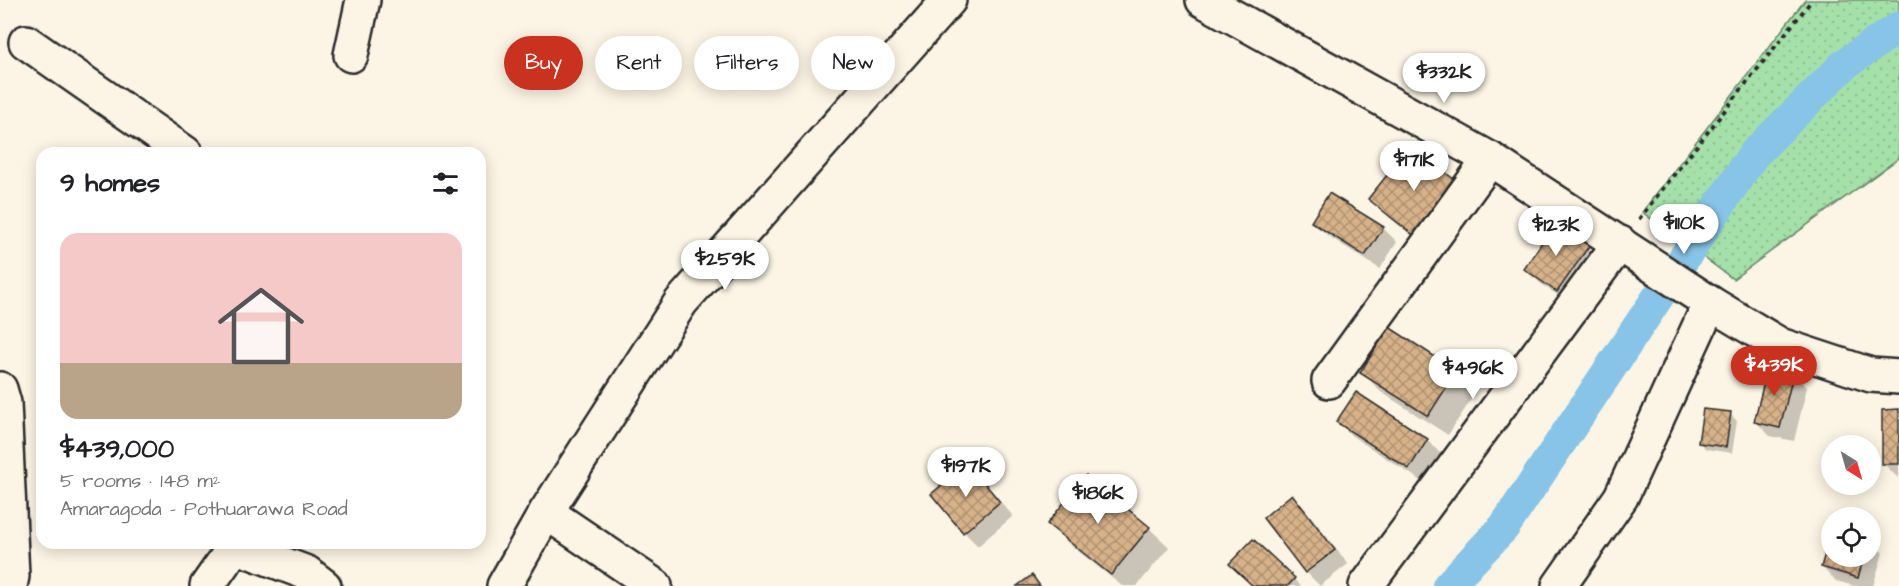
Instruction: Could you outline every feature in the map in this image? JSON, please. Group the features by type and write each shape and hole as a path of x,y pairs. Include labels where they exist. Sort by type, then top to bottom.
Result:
{"street":[{"path":"351,55 363,0"},
{"path":"504,586 546,512 681,302 949,0"},
{"path":"1203,0 1490,159 1699,296 1780,345 1871,375 1899,377"},
{"path":"26,42 175,147"},
{"path":"1329,381 1490,159"},
{"path":"1366,586 1620,243"},
{"path":"1559,586 1621,497 1699,296"},
{"path":"0,389 4,403 12,576 10,586"},
{"path":"546,512 655,586"},
{"path":"207,586 232,549"},
{"path":"243,549 311,582"}],"path":[{"path":"1620,243 1812,0"}],"green space":[{"path":"1805,0 1899,0 1899,158 1733,279 1642,212"}],"building":[{"path":"1411,145 1460,184 1417,238 1368,199"},
{"path":"1329,193 1384,227 1365,256 1311,222"},
{"path":"1555,223 1589,246 1557,292 1524,269"},
{"path":"1389,327 1457,371 1428,416 1360,373"},
{"path":"1768,366 1794,371 1780,428 1754,422"},
{"path":"1356,392 1428,439 1409,469 1336,422"},
{"path":"1703,409 1731,412 1726,447 1698,443"},
{"path":"1899,409 1899,464 1882,464 1882,410"},
{"path":"968,463 1000,502 963,533 931,494"},
{"path":"1086,475 1150,527 1111,575 1047,524"},
{"path":"1292,494 1335,550 1305,573 1263,518"},
{"path":"1253,539 1295,578 1288,586 1253,586 1229,564"},
{"path":"1821,567 1861,567 1858,578"},
{"path":"1032,575 1040,586 1017,586"}],"waterway":[{"path":"1448,586 1504,527 1753,155 1845,64 1899,27"}]}
